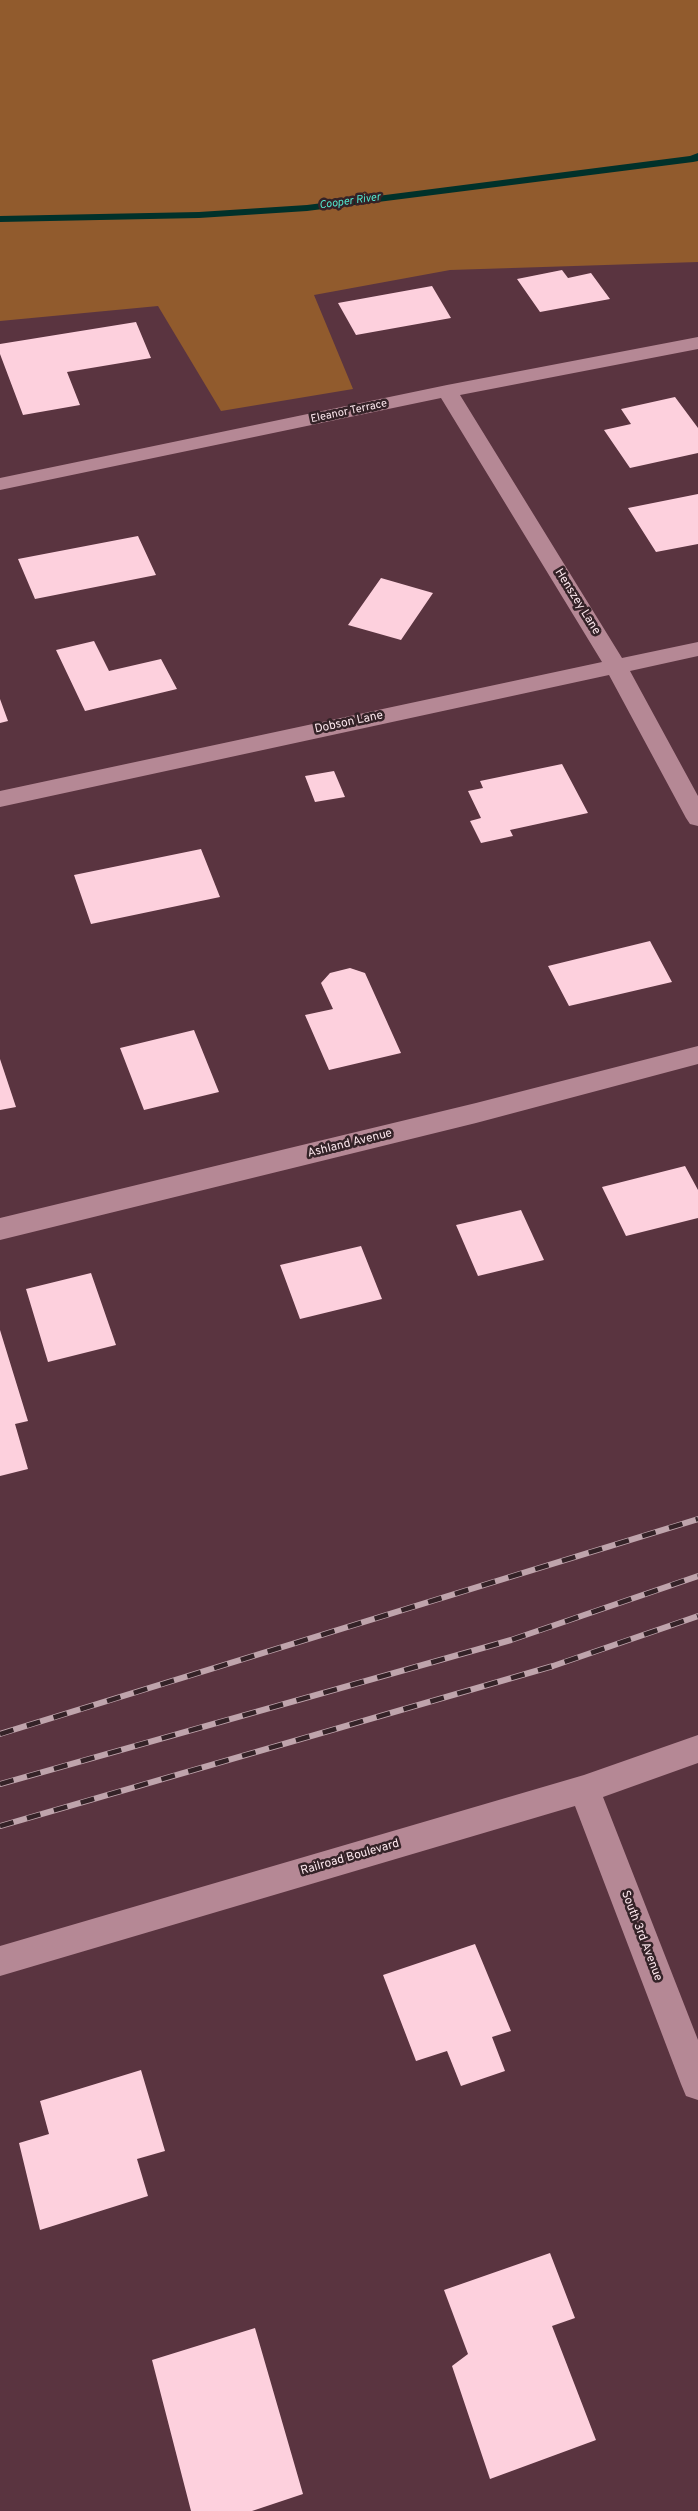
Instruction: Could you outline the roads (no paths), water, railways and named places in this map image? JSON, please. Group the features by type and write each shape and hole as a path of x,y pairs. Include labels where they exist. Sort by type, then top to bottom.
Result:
{"street":[{"name":"Eleanor Terrace","path":"0,484 447,392 698,343"},
{"name":"Henszey Lane","path":"447,392 615,665 698,818"},
{"name":"Dobson Lane","path":"0,800 698,648"},
{"name":"Ashland Avenue","path":"0,1228 467,1116 698,1055"},
{"name":"Railroad Boulevard","path":"0,1961 584,1789 698,1749"},
{"name":"South 3rd Avenue","path":"584,1789 698,2084"}],"waterway":[{"name":"Cooper River","path":"0,219 199,215 307,208 693,159 698,156"}],"railway":[{"path":"0,1734 698,1519"},
{"path":"0,1784 511,1640 698,1576"},
{"path":"0,1826 553,1666 698,1616"}]}
